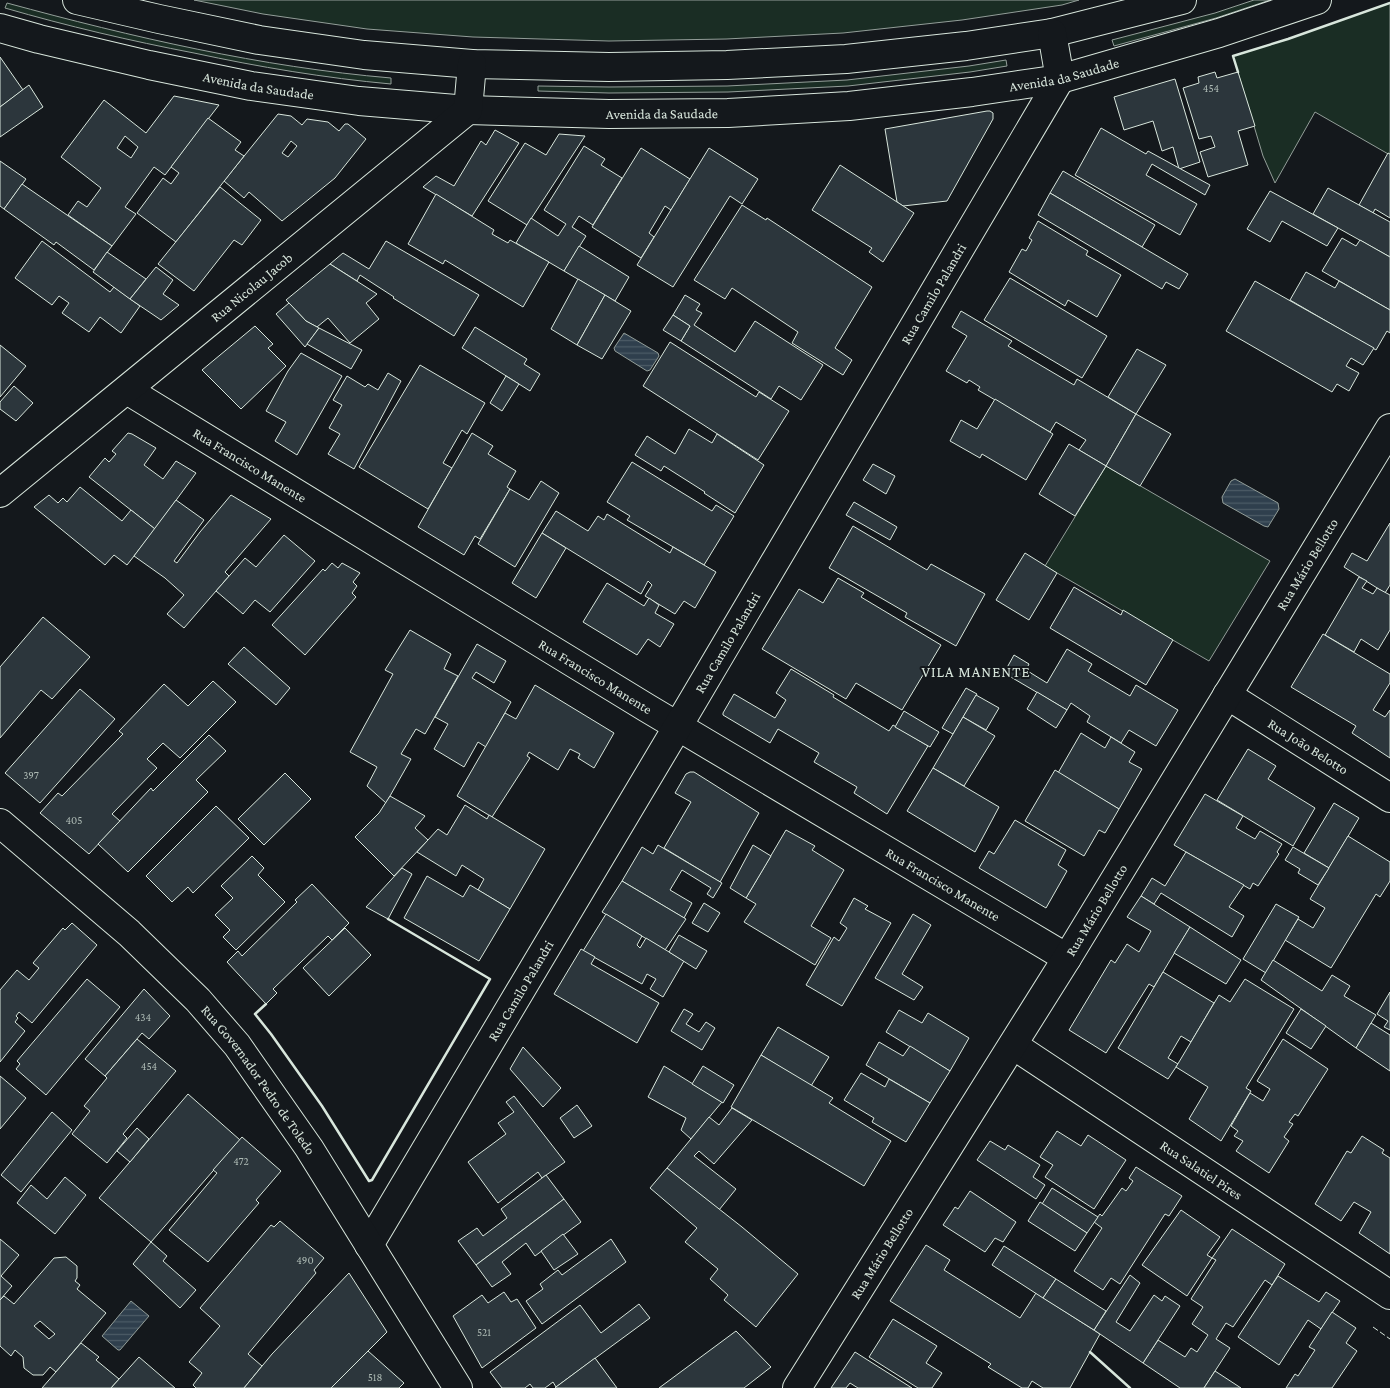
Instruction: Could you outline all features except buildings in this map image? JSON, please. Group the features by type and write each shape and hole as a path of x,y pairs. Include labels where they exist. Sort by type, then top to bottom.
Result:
{"street":[{"path":"77,0 259,40 364,56 472,64 617,67 727,66 836,60 966,46 1052,33 1182,0"},
{"name":"Avenida da Saudade","path":"0,28 149,65 251,86 359,102 468,110 609,114 728,113 849,106 972,92 1060,79 1219,33 1317,0"},
{"path":"1052,33 1060,79"},
{"path":"468,110 472,64"},
{"name":"Rua Camilo Palandri","path":"369,1245 1060,79"},
{"name":"Rua Nicolau Jacob","path":"0,493 468,110"},
{"name":"Rua Francisco Manente","path":"127,390 678,726 1067,958"},
{"name":"Rua Mário Bellotto","path":"797,1388 1067,958 1390,428"},
{"name":"Rua João Belotto","path":"1227,695 1390,798"},
{"name":"Rua Governador Pedro de Toledo","path":"0,823 129,933 204,1007 237,1045 309,1148 458,1388"},
{"name":"Rua Salatiel Pires","path":"1013,1045 1390,1295"}],"green space":[{"path":"194,0 1079,0 1062,5 962,20 843,33 726,39 609,41 473,37 367,29 263,14"},
{"path":"1254,0 1270,0 1216,18 1114,46 1112,40 1215,13"},
{"path":"7,3 149,39 294,66 391,78 391,84 292,72 147,43 75,27 5,8"},
{"path":"1390,3 1390,155 1315,112 1275,183 1263,156 1233,56"},
{"path":"1006,60 1007,66 848,86 728,92 609,93 538,91 538,86 727,86 847,80"},
{"path":"1106,466 1270,561 1209,661 1045,566"}],"water":[{"path":"624,333 658,353 659,356 650,370 647,371 615,351 614,348"},
{"path":"1235,479 1278,503 1279,509 1268,527 1223,503 1222,497 1231,481"},
{"path":"131,1301 149,1316 118,1350 102,1336"}],"fence":[{"path":"1373,1327 1390,1339"}],"wall":[{"path":"1238,72 1233,56 1390,3"},
{"path":"266,1004 255,1014 322,1106 369,1181 372,1180 490,979 388,919"},
{"path":"1090,1352 1130,1388"}],"district":[{"name":"VILA MANENTE","path":"976,672"}]}
